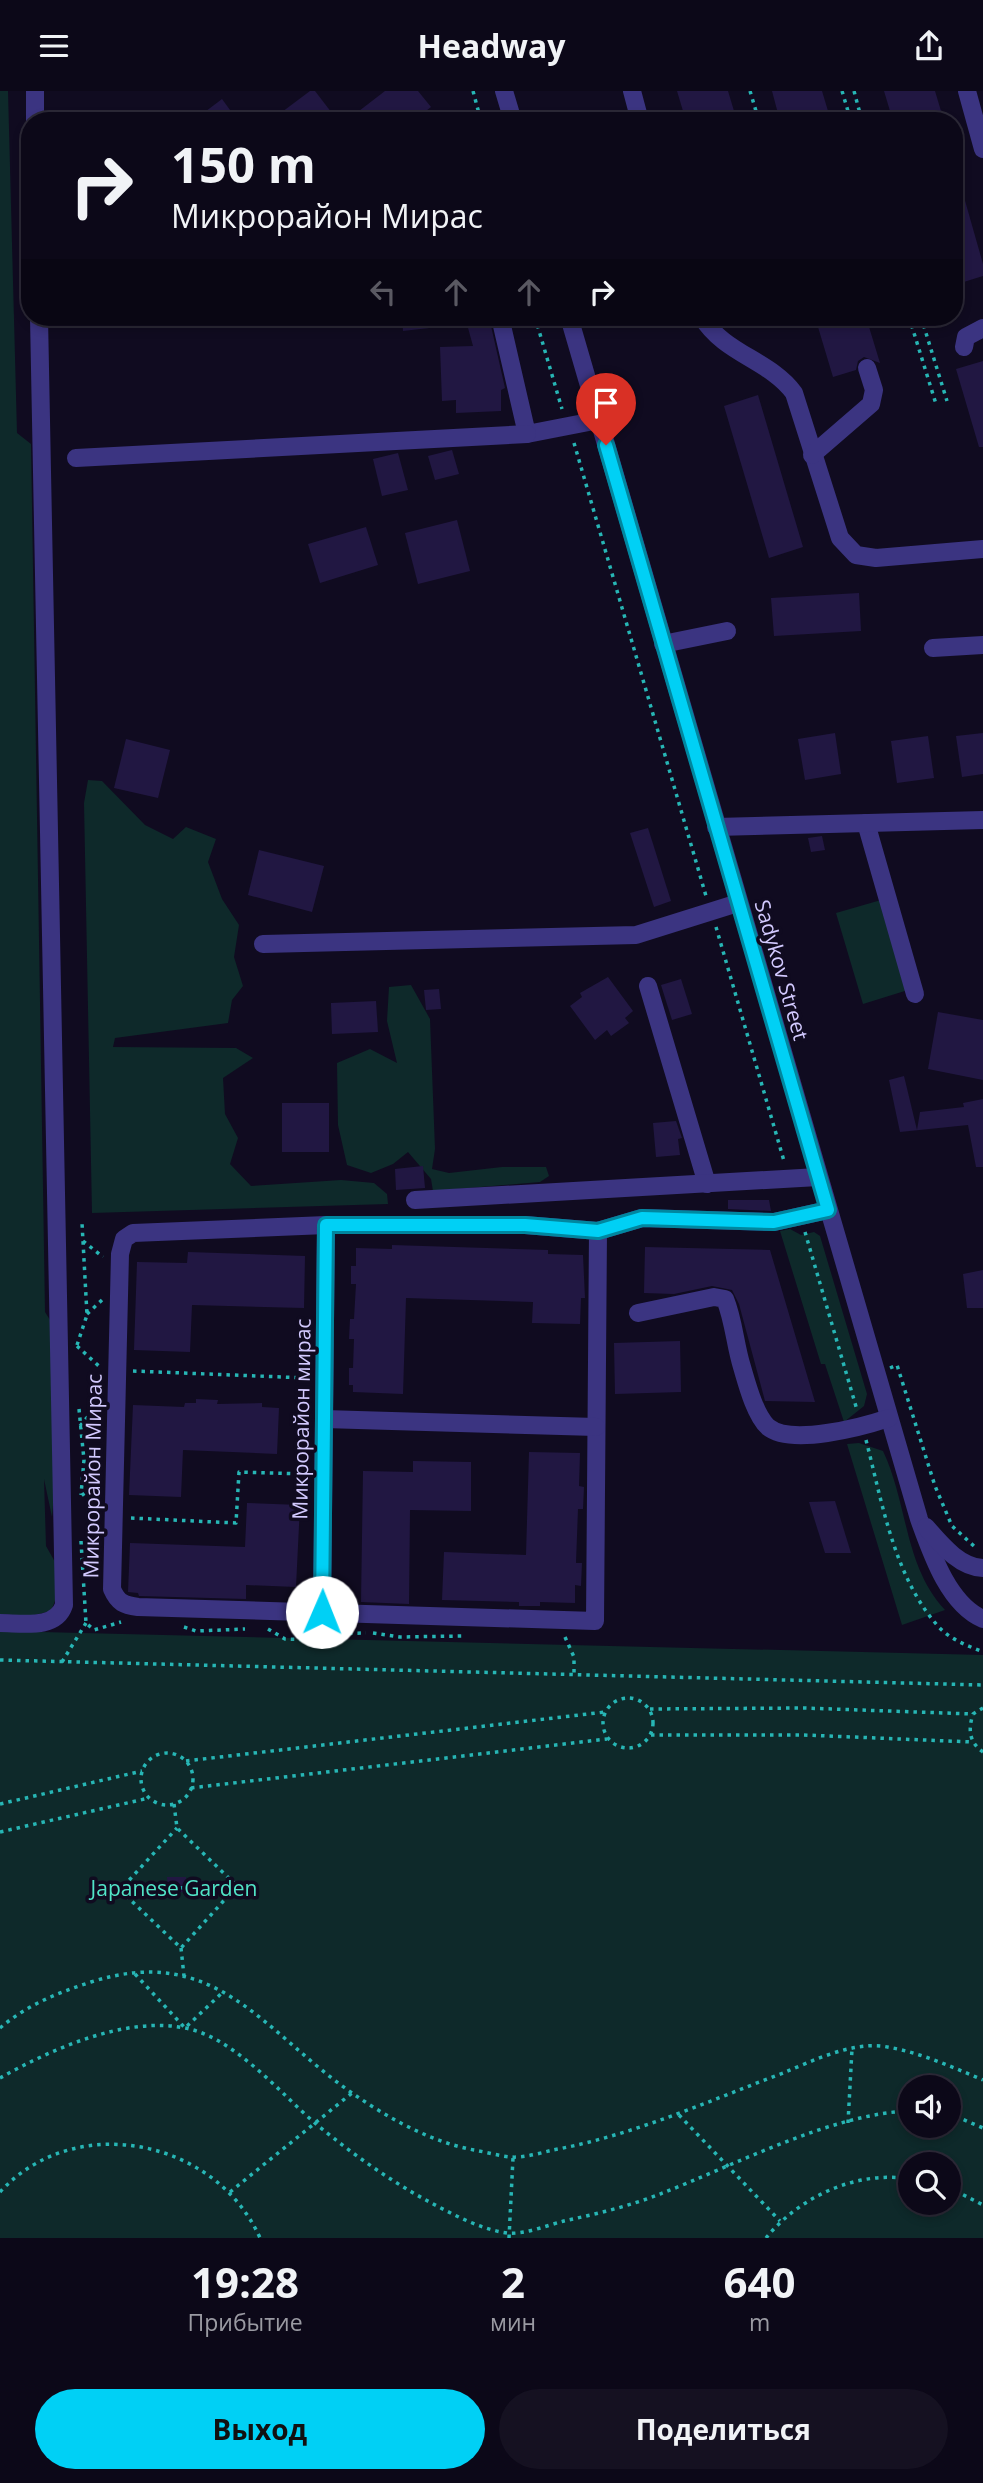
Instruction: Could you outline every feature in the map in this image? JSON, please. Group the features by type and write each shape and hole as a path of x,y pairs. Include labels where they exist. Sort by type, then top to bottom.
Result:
{"street":[{"path":"35,91 35,112"},
{"path":"504,91 510,112"},
{"path":"632,91 638,112"},
{"path":"967,91 983,149"},
{"path":"0,1622 41,1623 55,1619 61,1614 64,1605 39,326"},
{"path":"507,326 527,434"},
{"name":"Sadykov Street","path":"572,326 919,1519 940,1570 972,1614 983,1619"},
{"path":"709,326 723,343 787,384 794,393 840,538 856,555 876,558 983,549"},
{"path":"964,347 966,337 983,328"},
{"path":"813,455 870,404 874,390 867,368"},
{"path":"76,459 527,434 598,420"},
{"path":"663,644 727,631"},
{"path":"933,648 983,645"},
{"path":"716,827 983,820"},
{"path":"866,823 915,994"},
{"path":"263,944 636,936 738,903"},
{"path":"648,986 707,1184"},
{"path":"415,1200 818,1177"},
{"name":"Микрорайон Мирас","path":"598,1231 595,1621 317,1618 123,1605 112,1589 114,1517 108,1373 120,1254 124,1240 133,1233 326,1225 525,1225 598,1231 642,1218 774,1222 802,1218 828,1210"},
{"name":"Микрорайон мирас","path":"317,1618 324,1474 326,1225"},
{"path":"638,1313 714,1297 725,1299 742,1366 768,1426 788,1436 863,1427 889,1418"},
{"name":"Микрорайон Мирас","path":"324,1419 596,1427"},
{"path":"919,1519 948,1552 976,1568 983,1568"}],"path":[{"path":"473,91 479,112"},
{"path":"750,91 756,112"},
{"path":"842,91 848,112"},
{"path":"853,91 859,112"},
{"path":"538,326 790,1179"},
{"path":"912,326 936,404"},
{"path":"924,326 947,401"},
{"path":"802,1218 895,1544 914,1594 938,1626 957,1641 983,1652"},
{"path":"78,1359 77,1346 87,1315 82,1223"},
{"path":"83,1241 106,1258"},
{"path":"87,1315 105,1297"},
{"path":"77,1346 108,1373 324,1379"},
{"path":"897,1365 935,1486 953,1526 983,1552"},
{"path":"848,1381 861,1377"},
{"path":"79,1399 84,1460 80,1503"},
{"path":"80,1426 102,1399"},
{"path":"81,1492 101,1517 236,1523 239,1472 324,1474"},
{"path":"62,1662 86,1623 80,1537"},
{"path":"317,1618 322,1634"},
{"path":"86,1623 94,1630 132,1622"},
{"path":"178,1625 196,1631 251,1628"},
{"path":"278,1626 263,1626 285,1639 317,1640 322,1634"},
{"path":"322,1634 469,1636"},
{"path":"556,1636 565,1637 570,1647 574,1657 574,1675"},
{"path":"0,1660 983,1685"},
{"path":"191,1788 607,1739 628,1749 641,1745 651,1735 653,1721 650,1709 643,1702 627,1698 612,1703 605,1712 603,1725 607,1739"},
{"path":"650,1709 866,1709 973,1714 983,1707"},
{"path":"186,1761 605,1712"},
{"path":"973,1714 970,1731 972,1742 983,1752"},
{"path":"651,1735 804,1735 972,1742"},
{"path":"159,1753 176,1754 186,1761 193,1776 191,1788 182,1800 174,1804 162,1804 149,1798 141,1785 142,1771 151,1757 159,1753"},
{"path":"0,1804 142,1771"},
{"path":"0,1832 149,1798"},
{"path":"174,1804 177,1828 237,1886"},
{"path":"120,1890 177,1828"},
{"path":"120,1890 237,1886"},
{"path":"181,1948 237,1886"},
{"path":"120,1890 181,1948 184,1976"},
{"path":"135,1974 185,2028"},
{"path":"0,2028 15,2015 55,1993 100,1979 135,1974 184,1976 225,1990 260,2015 352,2093 428,2135 468,2149 513,2158 580,2145 679,2115 810,2062 852,2049 879,2046 920,2055 983,2080"},
{"path":"185,2028 225,1990"},
{"path":"0,2078 46,2052 92,2037 137,2028 185,2028 202,2033 236,2054 316,2123 400,2186 446,2211 509,2236 658,2195 797,2138 848,2123 898,2114"},
{"path":"848,2123 852,2049"},
{"path":"230,2192 352,2093"},
{"path":"679,2115 780,2221"},
{"path":"961,2119 983,2128"},
{"path":"1,2190 36,2164 75,2148 117,2143 158,2149 187,2161 230,2192 253,2222 260,2238"},
{"path":"509,2236 513,2158"},
{"path":"766,2238 780,2221 815,2196 855,2181 898,2179"},
{"path":"961,2194 983,2205"}],"green space":[{"path":"0,91 8,91 17,433 31,444 45,1312 55,1328 57,1458 52,1517 44,1479 46,1546 59,1569 58,1593 51,1611 30,1616 0,1614"},
{"path":"88,780 102,781 145,825 173,839 186,827 216,839 208,862 222,899 239,925 234,957 243,986 232,1000 228,1023 115,1038 113,1047 236,1048 253,1058 223,1078 225,1114 238,1138 230,1164 251,1186 341,1180 374,1183 387,1194 388,1204 92,1213 84,803"},
{"path":"881,900 908,990 863,1004 836,913"},
{"path":"411,985 430,1019 435,1149 432,1169 449,1173 502,1167 546,1167 549,1176 540,1182 433,1191 431,1179 408,1152 393,1164 371,1173 347,1165 338,1125 337,1063 370,1049 397,1063 387,1021 389,987"},
{"path":"790,1229 801,1235 814,1232 820,1236 867,1394 864,1406 844,1422 825,1364 821,1364 780,1231"},
{"path":"859,1443 883,1451 914,1554 932,1593 945,1610 902,1625 847,1444"},
{"name":"Japanese Garden","path":"0,1631 983,1655 983,2238 0,2238"}],"building":[{"path":"310,91 315,91 331,112 282,112"},
{"path":"385,91 418,91 431,107 425,112 358,112"},
{"path":"677,91 728,91 734,112 683,112"},
{"path":"772,91 822,91 828,112 778,112"},
{"path":"884,91 935,91 941,112 890,112"},
{"path":"222,99 231,112 205,112"},
{"path":"963,194 983,264 983,276 963,282"},
{"path":"403,326 447,326 403,331"},
{"path":"467,326 491,326 505,388 501,390 501,411 456,413 456,400 442,401 440,347 473,346"},
{"path":"818,326 869,326 880,363 864,357 858,361 856,370 833,377"},
{"path":"983,361 983,447 979,447 956,369"},
{"path":"758,395 803,547 769,558 724,406"},
{"path":"452,450 459,474 435,480 428,456"},
{"path":"398,453 408,490 382,496 373,459"},
{"path":"457,520 470,571 418,584 405,533"},
{"path":"366,527 378,565 320,583 308,544"},
{"path":"859,593 861,631 774,636 771,598"},
{"path":"835,733 841,774 805,780 798,739"},
{"path":"983,733 983,774 962,777 956,736"},
{"path":"928,736 934,778 897,783 891,741"},
{"path":"126,739 170,750 158,798 114,788"},
{"path":"648,828 671,901 654,907 630,833"},
{"path":"822,836 825,850 811,852 808,838"},
{"path":"259,850 324,866 312,912 248,895"},
{"path":"608,977 633,1011 625,1018 629,1023 611,1036 607,1030 595,1040 570,1006 582,997 580,993"},
{"path":"681,979 692,1014 672,1020 661,985"},
{"path":"439,989 441,1009 426,1010 424,990"},
{"path":"376,1001 378,1032 332,1034 331,1003"},
{"path":"938,1012 983,1020 983,1080 928,1069"},
{"path":"904,1076 917,1130 920,1112 964,1107 963,1103 983,1099 983,1167 976,1167 968,1125 900,1132 889,1080"},
{"path":"282,1103 329,1103 329,1152 282,1152"},
{"path":"676,1121 682,1138 678,1139 680,1155 656,1157 653,1123"},
{"path":"423,1166 425,1188 396,1190 395,1169"},
{"path":"728,1200 769,1200 771,1211 728,1209"},
{"path":"392,1245 548,1250 548,1254 583,1255 585,1298 581,1298 580,1324 532,1323 533,1302 406,1298 403,1394 353,1392 353,1385 349,1385 349,1368 353,1368 354,1339 349,1339 350,1319 354,1319 356,1284 351,1284 351,1266 356,1266 356,1248 392,1249"},
{"path":"645,1247 770,1250 815,1402 765,1401 739,1304 732,1290 712,1286 674,1294 644,1293"},
{"path":"188,1252 305,1256 304,1308 192,1305 190,1352 134,1350 137,1262 187,1263"},
{"path":"983,1270 983,1308 967,1308 963,1274"},
{"path":"680,1341 681,1392 615,1394 614,1343"},
{"path":"196,1399 218,1400 217,1404 262,1403 262,1407 279,1408 277,1454 183,1450 181,1497 129,1495 133,1405 184,1407 185,1403 196,1403"},
{"path":"529,1452 580,1453 579,1486 584,1487 583,1509 578,1509 576,1563 582,1563 581,1586 575,1585 575,1603 540,1602 540,1606 519,1606 519,1602 442,1600 444,1552 526,1555"},
{"path":"413,1461 471,1462 471,1511 410,1510 409,1604 361,1602 363,1471 413,1472"},
{"path":"835,1501 851,1553 825,1553 809,1502"},
{"path":"247,1503 300,1505 296,1587 246,1585 246,1599 139,1596 138,1593 128,1592 130,1543 245,1547"},
{"path":"167,1877 186,1877 187,1892 168,1893"}],"route":[{"path":"322,1612 326,1225 525,1225 598,1231 642,1218 774,1222 802,1218 828,1210 606,445"}]}
